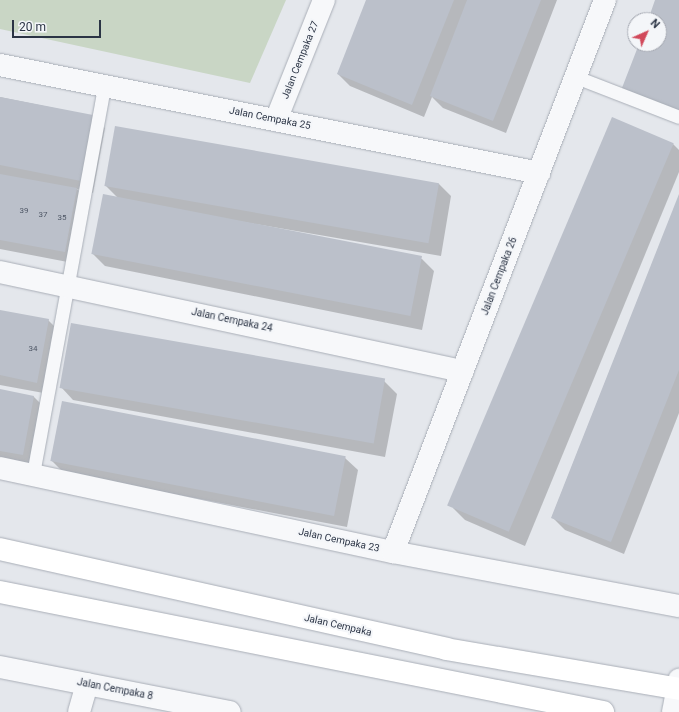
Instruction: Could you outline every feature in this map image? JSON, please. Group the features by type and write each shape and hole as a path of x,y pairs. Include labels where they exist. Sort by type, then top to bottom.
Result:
{"main road":[{"name":"Jalan Cempaka","path":"0,549 446,650 678,686"},
{"path":"0,592 603,712"}],"street":[{"name":"Jalan Cempaka 27","path":"276,120 324,0"},
{"name":"Jalan Cempaka 26","path":"393,552 605,0"},
{"name":"Jalan Cempaka 25","path":"0,65 539,173"},
{"name":"Jalan Cempaka 24","path":"0,272 68,284 462,371"},
{"name":"Jalan Cempaka 23","path":"0,468 393,552 679,606"},
{"name":"Jalan Cempaka 8","path":"0,667 230,712"},
{"path":"79,712 87,684"},
{"path":"673,712 678,686"}],"lane":[{"path":"576,77 679,117"},
{"path":"33,474 104,86"}],"green space":[{"path":"0,0 286,0 250,83 0,29"}],"building":[{"path":"366,0 454,0 412,105 337,74"},
{"path":"467,0 541,0 493,121 430,96"},
{"path":"655,0 679,0 679,116 620,93 636,52 667,52 667,12 651,12"},
{"path":"0,97 93,115 81,181 0,165"},
{"path":"612,117 674,143 509,532 447,505"},
{"path":"115,126 439,183 428,243 104,186"},
{"path":"0,174 77,188 65,252 0,240"},
{"path":"103,194 422,256 410,316 91,254"},
{"path":"679,194 679,370 611,542 551,518"},
{"path":"0,310 49,319 37,383 0,375"},
{"path":"71,323 385,378 374,443 60,388"},
{"path":"0,389 34,396 23,455 0,451"},
{"path":"62,401 346,456 334,516 50,461"}]}
